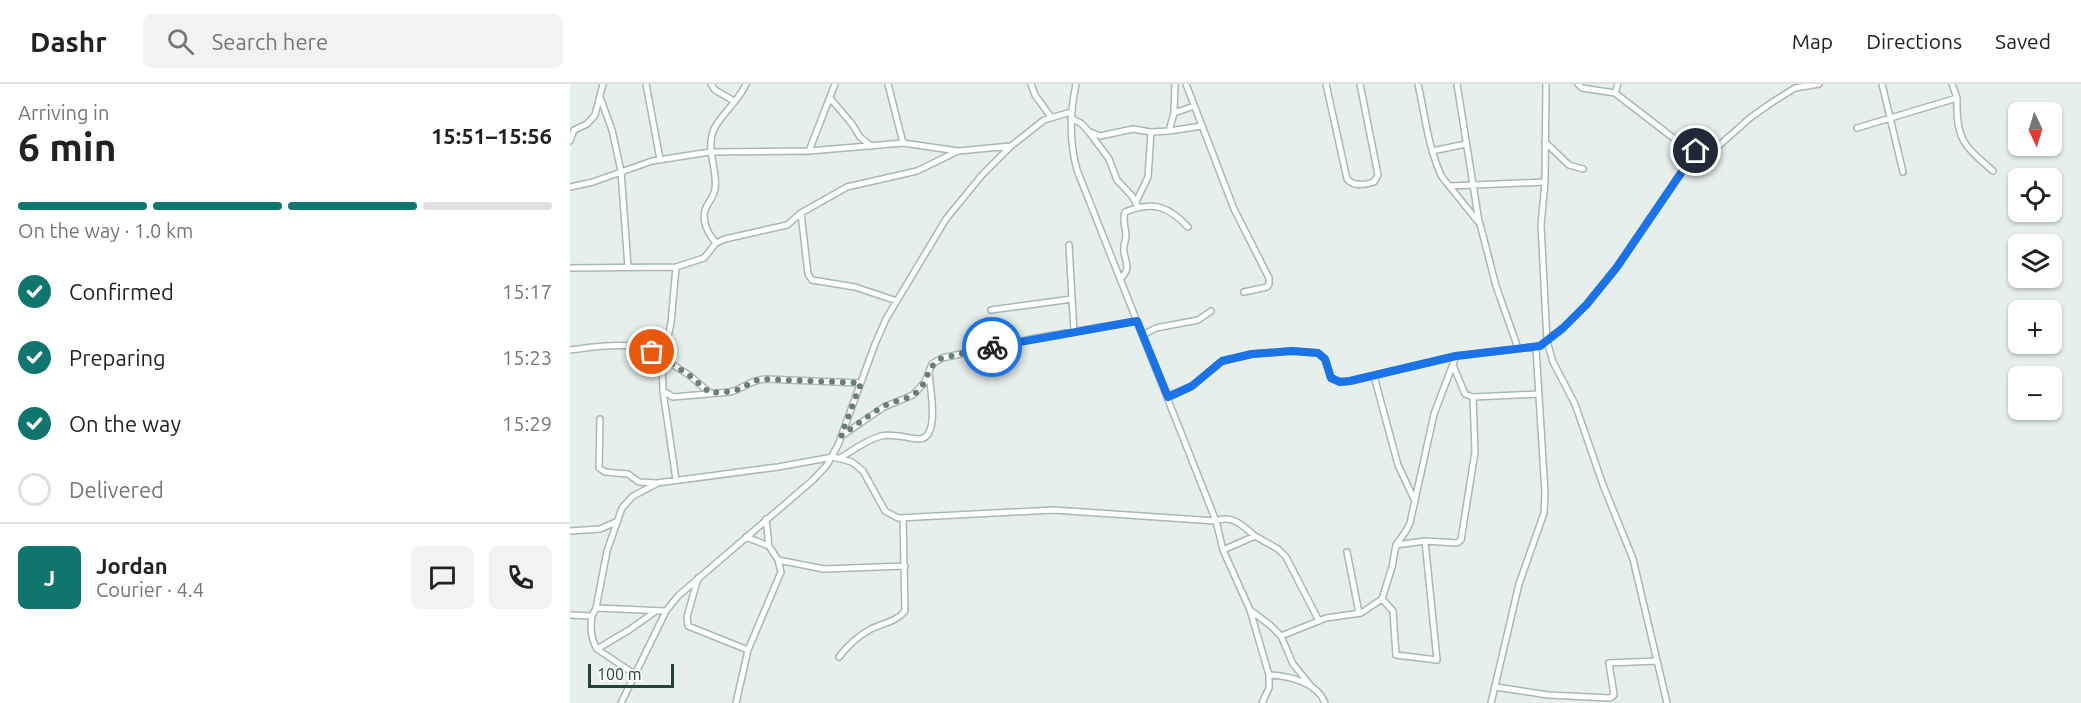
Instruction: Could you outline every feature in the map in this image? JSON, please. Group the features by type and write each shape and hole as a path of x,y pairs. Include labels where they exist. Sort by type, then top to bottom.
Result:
{"street":[{"path":"570,141 574,130 587,123 595,115 603,84"},
{"path":"646,84 660,159"},
{"path":"711,84 715,90 734,101"},
{"path":"716,243 704,222 705,207 715,189 710,152 711,138 716,126 746,84"},
{"path":"809,151 835,84"},
{"path":"888,84 903,143"},
{"path":"1031,84 1035,96 1051,117"},
{"path":"1076,84 1071,115 1071,141 1077,170 1216,521 1223,550 1250,610 1269,675 1269,688 1262,703"},
{"path":"1170,131 1174,113 1175,84"},
{"path":"1186,84 1234,209 1269,278 1267,286 1245,292"},
{"path":"1326,84 1347,179 1358,185 1374,182 1378,175 1360,84"},
{"path":"1418,84 1432,151 1438,168 1480,224"},
{"path":"1456,84 1480,224 1496,286 1518,348"},
{"path":"1546,84 1545,182 1541,225 1547,340 1553,362 1575,404 1603,485 1633,560 1667,703"},
{"path":"1578,84 1582,88 1616,93 1672,137 1703,153 1714,150 1750,118 1796,86 1819,84"},
{"path":"1616,93 1618,84"},
{"path":"1882,84 1903,172"},
{"path":"1952,84 1958,98 1957,126 1962,141 1993,171"},
{"path":"600,97 612,130 621,171 628,267"},
{"path":"830,98 860,137 872,147"},
{"path":"1857,128 1958,98"},
{"path":"1174,113 1194,106"},
{"path":"621,703 666,611 698,578 836,458 841,436 874,344 897,301 946,219 982,174 1011,146 1051,117 1071,115 1082,124 1107,155 1117,180 1137,205"},
{"path":"1088,131 1100,136 1133,129 1151,132 1202,126"},
{"path":"1137,205 1148,177 1151,132"},
{"path":"1545,142 1569,165 1583,169"},
{"path":"570,187 593,182 660,159 710,152 809,151 903,143 958,151 1011,146"},
{"path":"1432,151 1466,144"},
{"path":"570,268 676,267 704,258 716,243 740,235 781,227 848,187 917,171 958,151"},
{"path":"1168,397 1192,386 1222,361 1261,353 1292,351 1318,353 1325,359 1331,378 1340,382 1456,356 1536,348 1587,304 1617,267 1696,151"},
{"path":"1450,186 1545,182"},
{"path":"1120,279 1126,274 1128,267 1124,249 1126,232 1124,214 1128,210 1137,205 1161,207 1177,215 1188,227"},
{"path":"801,213 808,274 812,280 855,287 897,301"},
{"path":"1069,245 1074,332"},
{"path":"676,267 671,323 663,362 663,391 676,480"},
{"path":"991,310 1072,299"},
{"path":"1143,335 1156,328 1198,320 1211,311"},
{"path":"841,436 884,406 913,395 920,389 932,364 942,358 1137,321"},
{"path":"570,350 637,346 689,375 710,393"},
{"path":"1491,703 1519,584 1545,508 1536,348"},
{"path":"1281,636 1330,617 1359,613 1382,599 1396,545 1410,523 1434,414 1456,356"},
{"path":"1453,365 1465,394 1473,397 1538,394"},
{"path":"600,419 599,464 601,470 628,474 639,482 657,483 770,468 836,458 882,436 921,439 927,437 932,428 929,372"},
{"path":"1374,376 1398,465 1414,499"},
{"path":"663,391 669,396 677,397 735,391 759,379 861,383"},
{"path":"1396,545 1425,541 1457,543 1461,540 1475,452 1473,397"},
{"path":"836,458 852,462 863,471 885,511 895,518 1054,510 1216,521 1223,518 1231,519 1284,555 1319,621"},
{"path":"636,675 597,649 593,643 591,630 592,616 596,608 612,537 622,508 627,501 657,483"},
{"path":"840,657 846,648 862,634 893,621 903,614 905,566 903,518"},
{"path":"736,703 748,650 781,572 778,560 769,546 766,519"},
{"path":"600,529 618,521"},
{"path":"570,531 600,529 607,531 612,537"},
{"path":"1223,550 1255,536"},
{"path":"746,537 769,546"},
{"path":"1382,599 1393,611 1396,655 1437,660 1425,541"},
{"path":"1347,552 1359,613"},
{"path":"778,560 824,569 905,566"},
{"path":"698,578 687,617 688,626 748,650"},
{"path":"596,608 666,611"},
{"path":"597,649 657,610"},
{"path":"1250,610 1281,636 1293,664 1311,686 1320,693 1325,703"},
{"path":"570,615 592,616"},
{"path":"1496,687 1541,694 1610,698 1614,695 1609,663 1656,661"},
{"path":"1269,675 1282,675 1311,686"}],"way so far":[{"path":"652,352 662,365 664,359 689,375 710,393 735,391 759,379 861,383 841,436 884,406 913,395 925,382 930,367 935,361 992,347"}],"route":[{"path":"992,347 1137,321 1168,397 1192,386 1222,361 1252,354 1292,351 1318,353 1325,359 1331,378 1340,382 1456,356 1536,348 1563,328 1587,304 1617,267 1696,151"}]}
